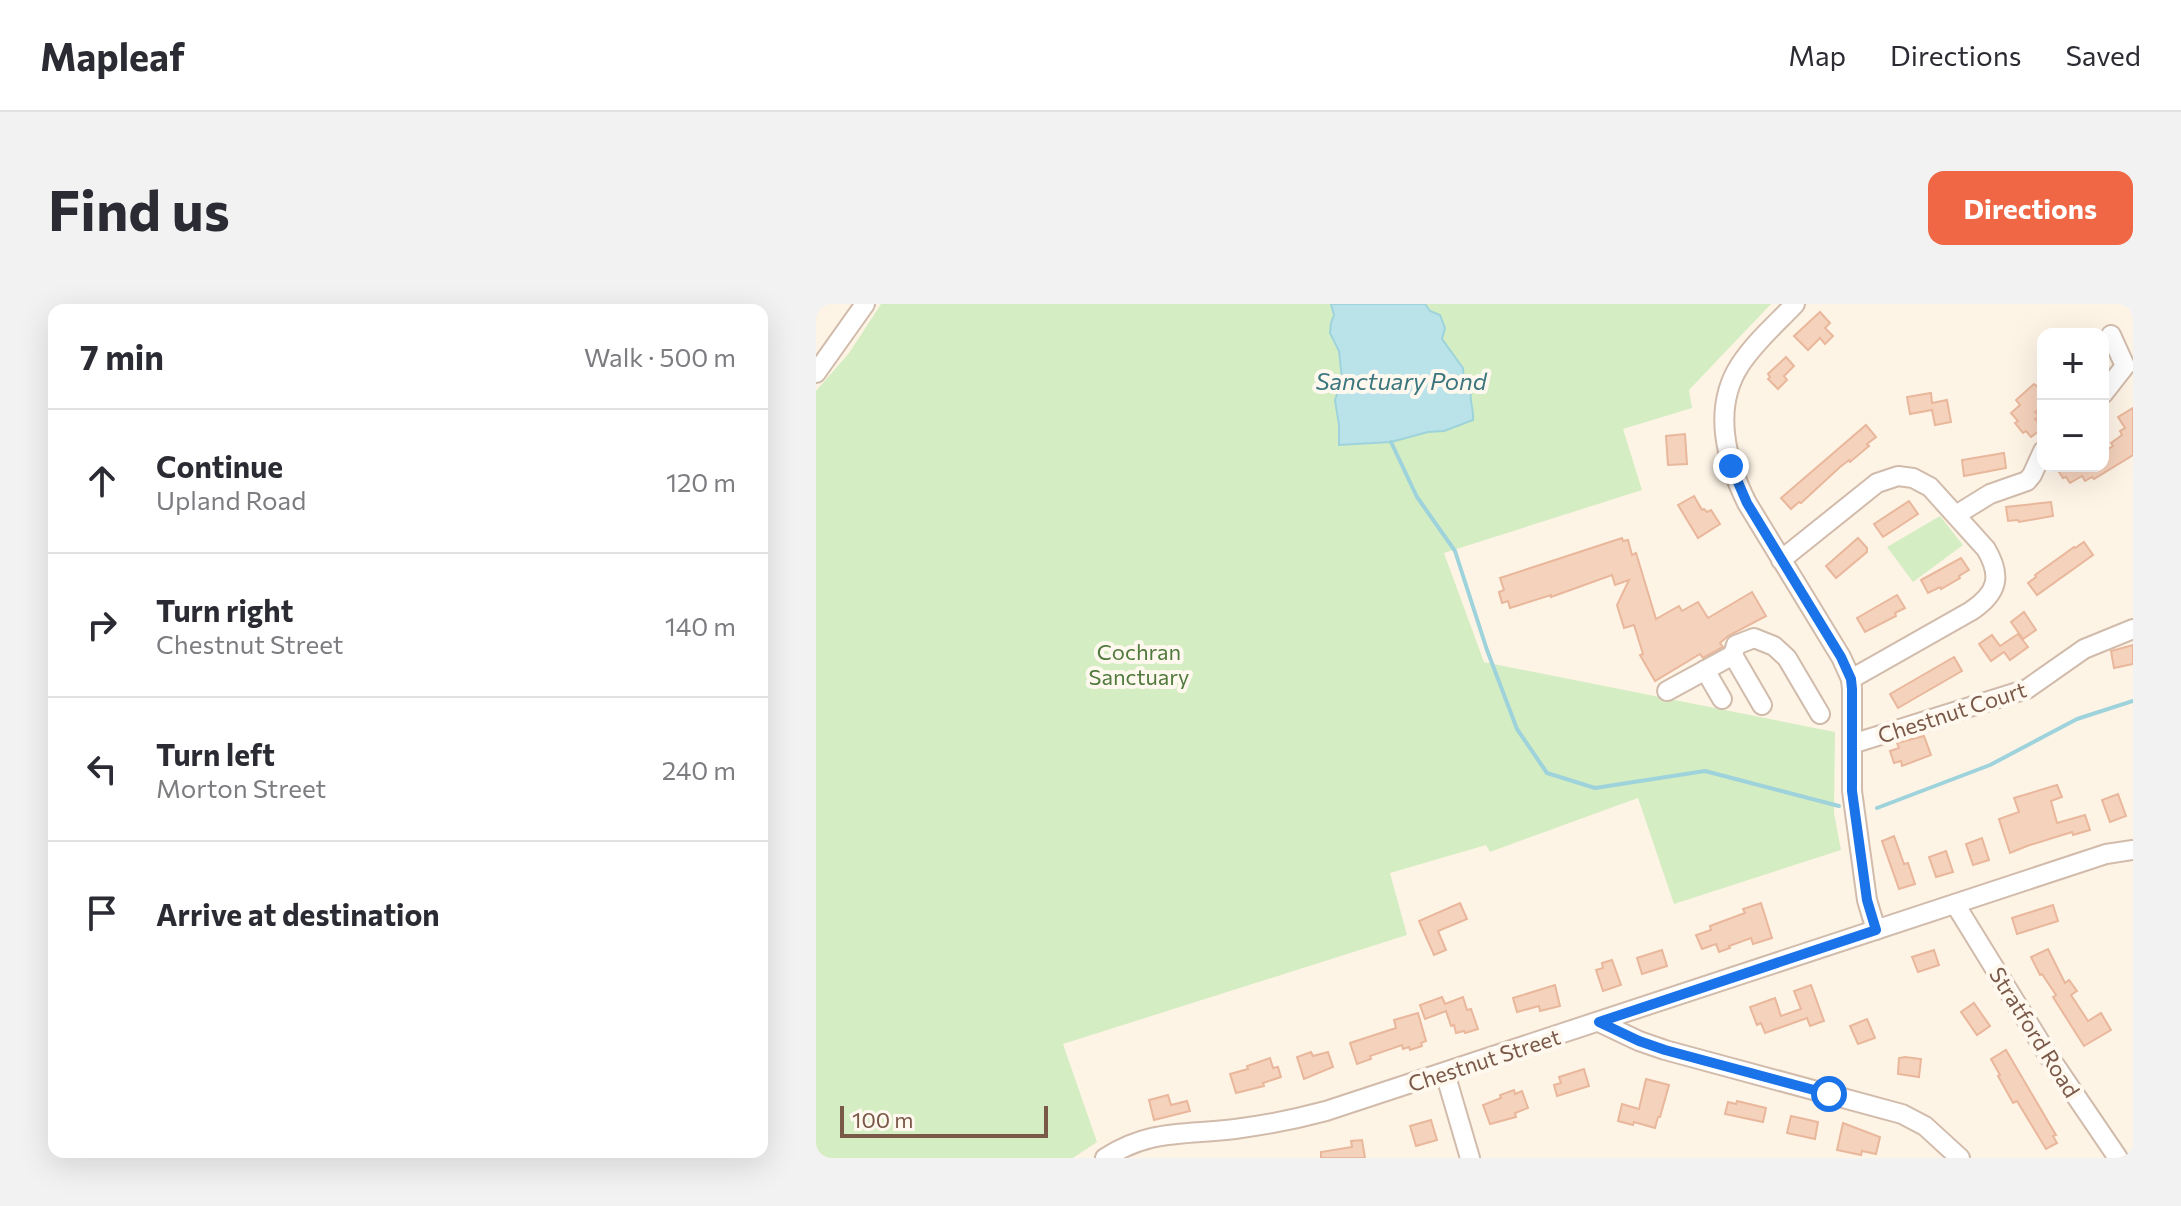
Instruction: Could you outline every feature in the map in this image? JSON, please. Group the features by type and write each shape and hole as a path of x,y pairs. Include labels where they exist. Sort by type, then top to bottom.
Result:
{"street":[{"path":"816,373 865,304"},
{"path":"1795,304 1738,368 1725,401 1726,449 1738,486 1841,657 1851,679 1852,791 1867,900 1876,930"},
{"path":"2109,386 2125,366 2111,335"},
{"path":"1956,515 1990,494 2027,481 2037,464"},
{"path":"1781,560 1877,483 1890,477 1913,478 1926,483 1991,557 1995,573 1991,595 1971,611 1851,679"},
{"name":"Chestnut Court","path":"1852,744 2027,689 2084,649 2133,629"},
{"path":"1667,691 1733,655 1736,645 1754,638 1774,646 1787,658 1820,714"},
{"path":"1733,655 1762,705"},
{"path":"1705,670 1722,699"},
{"name":"Chestnut Street","path":"1105,1158 1130,1143 1147,1138 1285,1121 1355,1102 2106,854 2133,850"},
{"name":"Stratford Road","path":"1955,904 2048,1055 2118,1158"},
{"path":"1599,1022 1665,1050 1902,1114 1925,1126 1960,1158"},
{"path":"1445,1073 1470,1158"}],"green space":[{"name":"Cochran Sanctuary","path":"881,304 1771,304 1689,390 1692,408 1623,429 1642,490 1444,553 1484,662 1835,732 1834,813 1841,850 1674,904 1638,798 1490,852 1486,845 1390,873 1407,935 1063,1044 1097,1142 1073,1158 816,1158 816,391 849,353"},
{"path":"1940,516 1963,545 1913,582 1887,547"}],"water":[{"name":"Sanctuary Pond","path":"1331,304 1425,304 1430,311 1440,315 1445,328 1442,339 1463,368 1464,383 1471,390 1473,420 1444,431 1391,442 1339,445 1335,400 1342,379 1339,351 1330,333 1334,315"}],"building":[{"path":"1820,312 1830,323 1825,328 1833,336 1825,344 1820,338 1808,350 1794,336"},
{"path":"1786,357 1794,366 1784,376 1787,380 1778,389 1768,379 1768,374"},
{"path":"2034,384 2037,432 2031,437 2026,431 2023,433 2011,413 2020,405 2016,400"},
{"path":"1931,393 1932,403 1947,400 1951,422 1935,425 1932,410 1910,414 1907,397"},
{"path":"2133,408 2133,455 2109,470 2111,443 2122,435 2120,431 2125,428 2118,417"},
{"path":"1866,425 1876,437 1867,444 1869,446 1791,509 1781,498"},
{"path":"1685,434 1687,464 1668,465 1666,436"},
{"path":"2004,453 2006,468 1964,476 1962,460"},
{"path":"2059,472 2105,472 2085,481 2082,476 2070,483 2066,477 2063,478"},
{"path":"1694,496 1702,510 1711,510 1720,524 1698,538 1678,505"},
{"path":"1909,501 1918,514 1883,537 1874,524"},
{"path":"2051,502 2053,516 2008,521 2006,507"},
{"path":"1622,538 1623,541 1628,540 1632,555 1636,553 1656,619 1679,606 1682,611 1698,602 1708,618 1752,592 1766,616 1728,636 1720,643 1723,647 1703,658 1700,654 1655,681 1640,655 1643,654 1634,625 1624,628 1617,605 1629,580 1615,585 1612,575 1510,608 1508,601 1502,603 1499,592 1504,590 1500,578"},
{"path":"1858,538 1867,552 1836,578 1826,566"},
{"path":"2084,542 2093,555 2037,595 2028,583 2035,575"},
{"path":"1961,558 1969,570 1941,589 1928,593 1921,580"},
{"path":"1897,595 1905,608 1865,632 1857,618"},
{"path":"2024,612 2036,630 2023,639 2011,622"},
{"path":"2018,634 2028,647 2010,660 2004,652 1991,661 1979,644 1992,635 2000,646"},
{"path":"2133,645 2133,664 2114,668 2111,651"},
{"path":"1954,657 1962,671 1898,708 1890,694"},
{"path":"1924,736 1931,755 1902,766 1901,761 1894,763 1890,751 1899,748 1897,743"},
{"path":"2057,785 2062,797 2051,801 2057,823 2085,815 2090,830 2073,835 2072,832 2010,853 1999,819 2019,812 2014,798"},
{"path":"2118,794 2126,816 2110,822 2102,800"},
{"path":"1894,836 1915,884 1899,889 1882,841"},
{"path":"1982,838 1989,860 1973,865 1966,844"},
{"path":"1946,851 1953,872 1936,877 1929,857"},
{"path":"1460,903 1467,919 1438,931 1446,950 1434,955 1419,921"},
{"path":"1761,903 1772,938 1753,944 1751,938 1719,952 1716,944 1702,949 1696,935 1711,930 1710,926 1745,913 1743,909"},
{"path":"2053,905 2058,921 2017,934 2012,918"},
{"path":"2048,949 2065,983 2069,980 2077,991 2071,995 2088,1021 2101,1013 2111,1030 2084,1046 2031,957"},
{"path":"1662,950 1667,966 1642,974 1637,958"},
{"path":"1934,950 1939,965 1918,972 1912,957"},
{"path":"1612,960 1621,985 1603,991 1596,970 1603,968 1602,963"},
{"path":"1555,985 1560,1006 1540,1011 1539,1006 1517,1012 1513,998"},
{"path":"1811,985 1824,1021 1810,1026 1807,1018 1765,1033 1761,1023 1757,1025 1750,1007 1775,998 1781,1016 1801,1009 1794,991"},
{"path":"1442,997 1445,1004 1463,997 1478,1029 1456,1033 1446,1011 1425,1019 1420,1005"},
{"path":"1974,1003 1990,1026 1977,1035 1961,1012"},
{"path":"1418,1013 1426,1041 1421,1043 1422,1046 1410,1050 1409,1047 1403,1049 1402,1045 1357,1064 1350,1043 1396,1028 1394,1020"},
{"path":"1867,1019 1875,1038 1858,1044 1850,1026"},
{"path":"2006,1050 2056,1135 2053,1136 2057,1143 2046,1149 2017,1101 2013,1103 1991,1059"},
{"path":"1311,1052 1313,1056 1328,1052 1333,1067 1304,1079 1297,1057"},
{"path":"1270,1058 1273,1068 1278,1067 1281,1077 1263,1083 1264,1086 1236,1093 1230,1074"},
{"path":"1899,1058 1921,1059 1919,1077 1898,1074"},
{"path":"1584,1069 1589,1086 1557,1096 1554,1085 1561,1083 1559,1077"},
{"path":"1646,1079 1669,1085 1655,1128 1618,1121 1622,1104 1639,1109"},
{"path":"1514,1090 1515,1094 1522,1091 1528,1108 1515,1113 1516,1117 1490,1124 1483,1105"},
{"path":"1168,1095 1171,1105 1187,1101 1190,1111 1154,1120 1149,1100"},
{"path":"1737,1101 1766,1108 1763,1122 1725,1114 1728,1102 1736,1104"},
{"path":"1791,1116 1818,1122 1815,1139 1787,1133"},
{"path":"1431,1120 1437,1140 1416,1146 1410,1126"},
{"path":"1843,1123 1880,1137 1876,1154 1862,1151 1861,1155 1837,1150"},
{"path":"1362,1140 1365,1158 1321,1158 1321,1152 1352,1147 1351,1141"}],"waterway":[{"path":"1391,442 1417,497 1455,551 1517,729 1547,773 1595,788 1705,771 1839,806"},
{"path":"1877,808 1990,765 2077,719 2133,701"}],"route":[{"path":"1731,466 1747,503 1841,657 1851,679 1852,791 1867,900 1876,930 1599,1022 1665,1050 1829,1094"}]}
